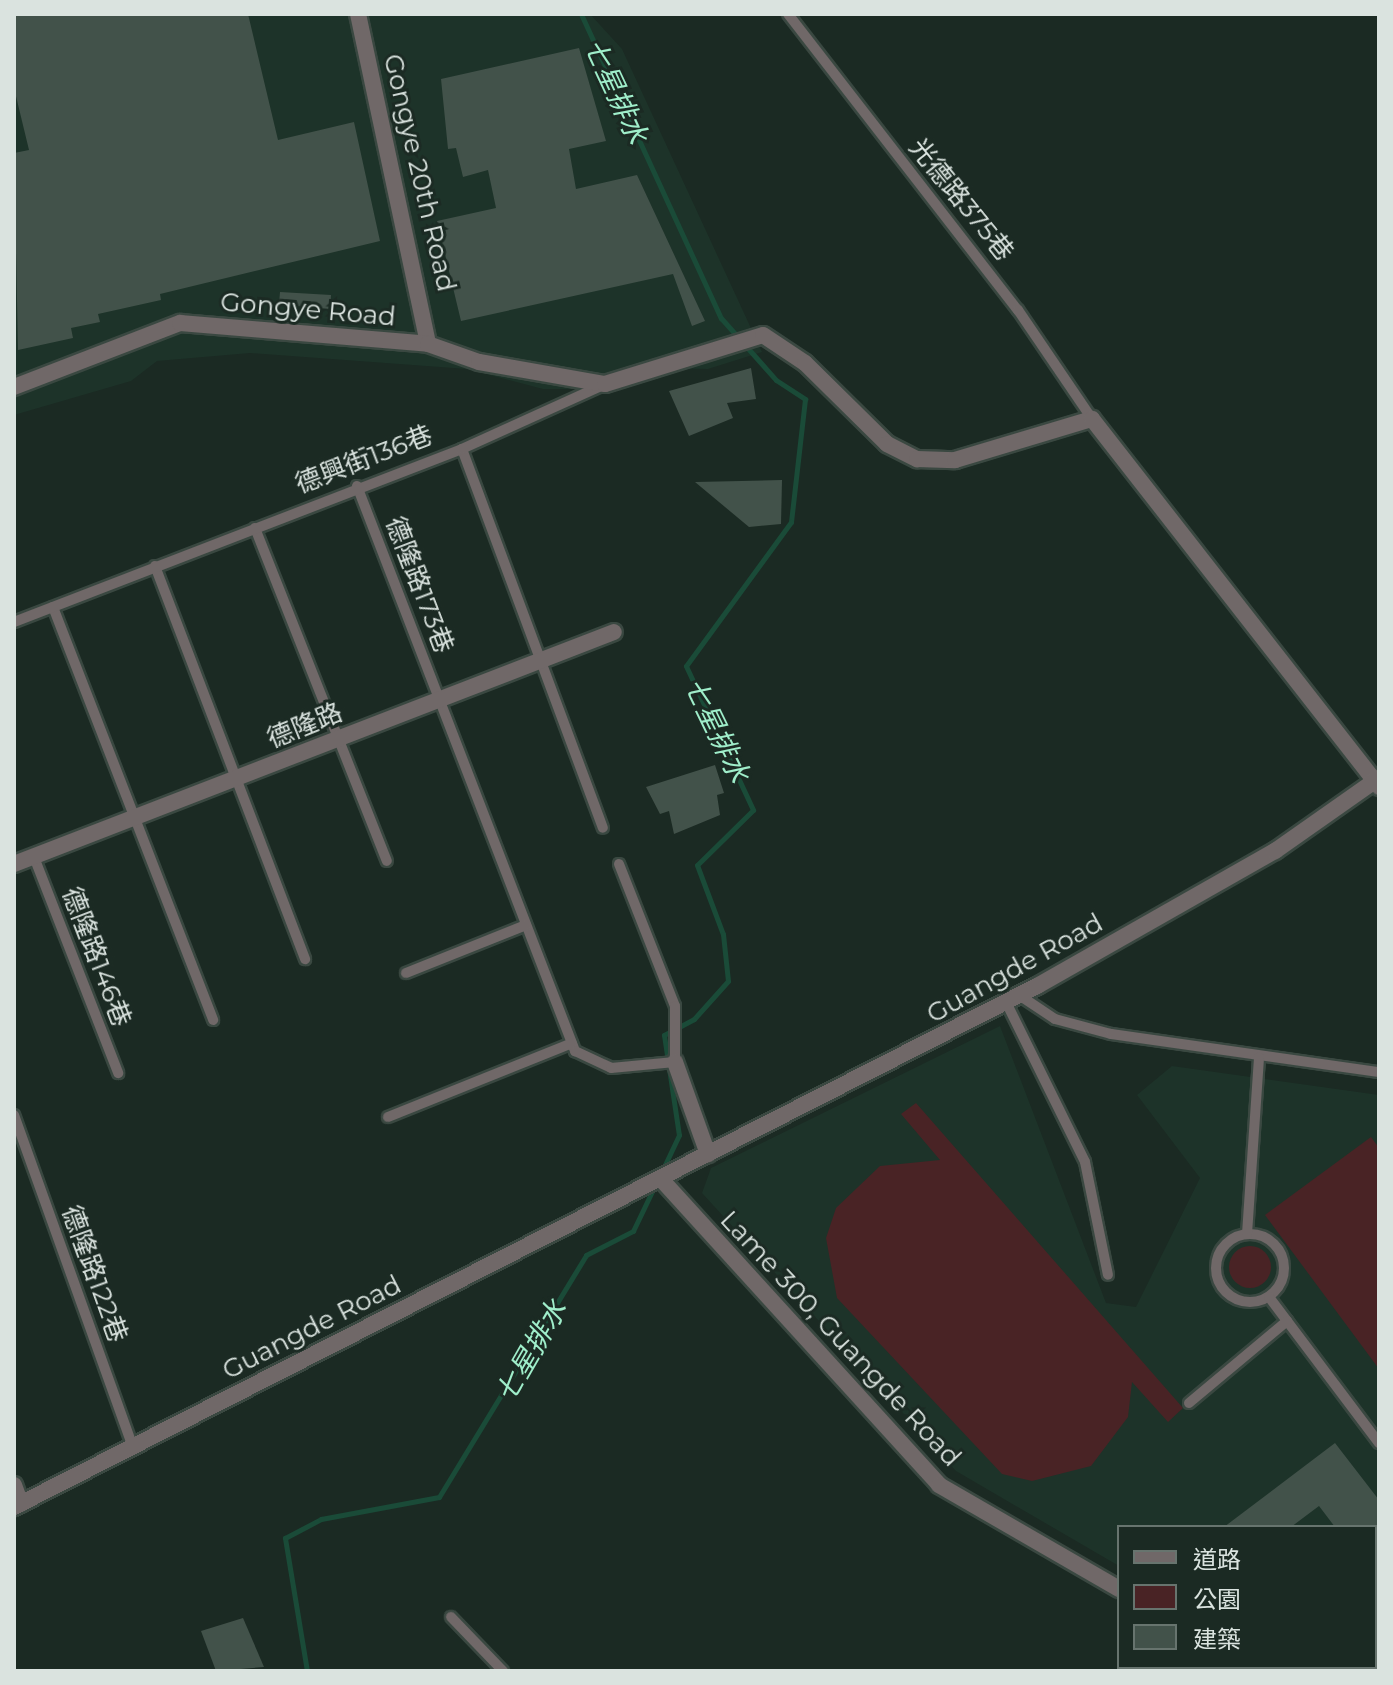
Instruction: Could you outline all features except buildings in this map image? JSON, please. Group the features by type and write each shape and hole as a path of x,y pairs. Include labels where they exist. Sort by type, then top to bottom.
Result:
{"street":[{"name":"Gongye 20th Road","path":"358,14 428,344"},
{"name":"Gongye Road","path":"14,387 180,323 428,344 464,359 605,384"},
{"name":"德興街136巷","path":"605,384 752,337 773,337 867,427 917,459 955,460 1092,419"},
{"name":"光德路375巷","path":"1092,419 1378,783"},
{"name":"德隆路","path":"14,864 614,632"},
{"name":"Guangde Road","path":"17,1506 1012,998 1275,851 1378,783"},
{"path":"672,1061 708,1154"},
{"name":"Lame 300, Guangde Road","path":"661,1179 939,1485 1117,1588"},
{"path":"14,1485 17,1506"}],"lane":[{"name":"光德路375巷","path":"788,14 1018,310 1092,419"},
{"name":"德興街136巷","path":"14,622 357,486 462,449 605,384"},
{"path":"462,449 603,828"},
{"name":"德隆路173巷","path":"357,486 572,1043"},
{"path":"255,528 387,861"},
{"path":"155,566 305,959"},
{"path":"53,607 213,1020"},
{"name":"德隆路146巷","path":"34,857 118,1073"},
{"path":"388,1117 572,1043 580,1057 611,1068 672,1061 675,1006 619,864"},
{"path":"406,973 526,925"},
{"path":"1012,998 1083,1028 1259,1057 1379,1072"},
{"path":"1012,998 1085,1162 1108,1275"},
{"path":"1247,1234 1259,1057"},
{"name":"德隆路122巷","path":"14,1115 133,1448"},
{"path":"1247,1234 1269,1240 1283,1258 1283,1280 1269,1297 1237,1300 1216,1275 1226,1244 1247,1234"},
{"path":"1269,1297 1378,1438"},
{"path":"1189,1403 1287,1321"},
{"path":"451,1617 503,1671"}],"shaded area":[{"path":"14,14 590,14 622,49 762,352 708,369 656,368 576,389 543,389 467,369 250,353 157,361 131,381 14,415"},
{"path":"1000,1026 1106,1303 1136,1307 1200,1178 1137,1095 1172,1066 1379,1095 1379,1671 1306,1669 1377,1669 1377,1525 1117,1525 1117,1565 956,1471 702,1193 711,1168"}],"green space":[{"path":"916,1103 1183,1408 1168,1422 1132,1382 1128,1417 1091,1466 1032,1481 1002,1474 837,1298 826,1238 836,1208 880,1166 940,1160 901,1114"},
{"path":"1371,1137 1379,1148 1379,1369 1265,1215"},
{"path":"1250,1246 1265,1252 1271,1267 1265,1282 1250,1288 1235,1282 1229,1267 1235,1252"}],"waterway":[{"name":"七星排水","path":"581,14 721,318 776,380 805,399 791,522 686,666 753,810 697,865 723,934 728,981 694,1019 664,1035 679,1135 661,1173"},
{"name":"七星排水","path":"307,1671 285,1538 321,1519 439,1497 586,1255 633,1231 655,1185"}]}
